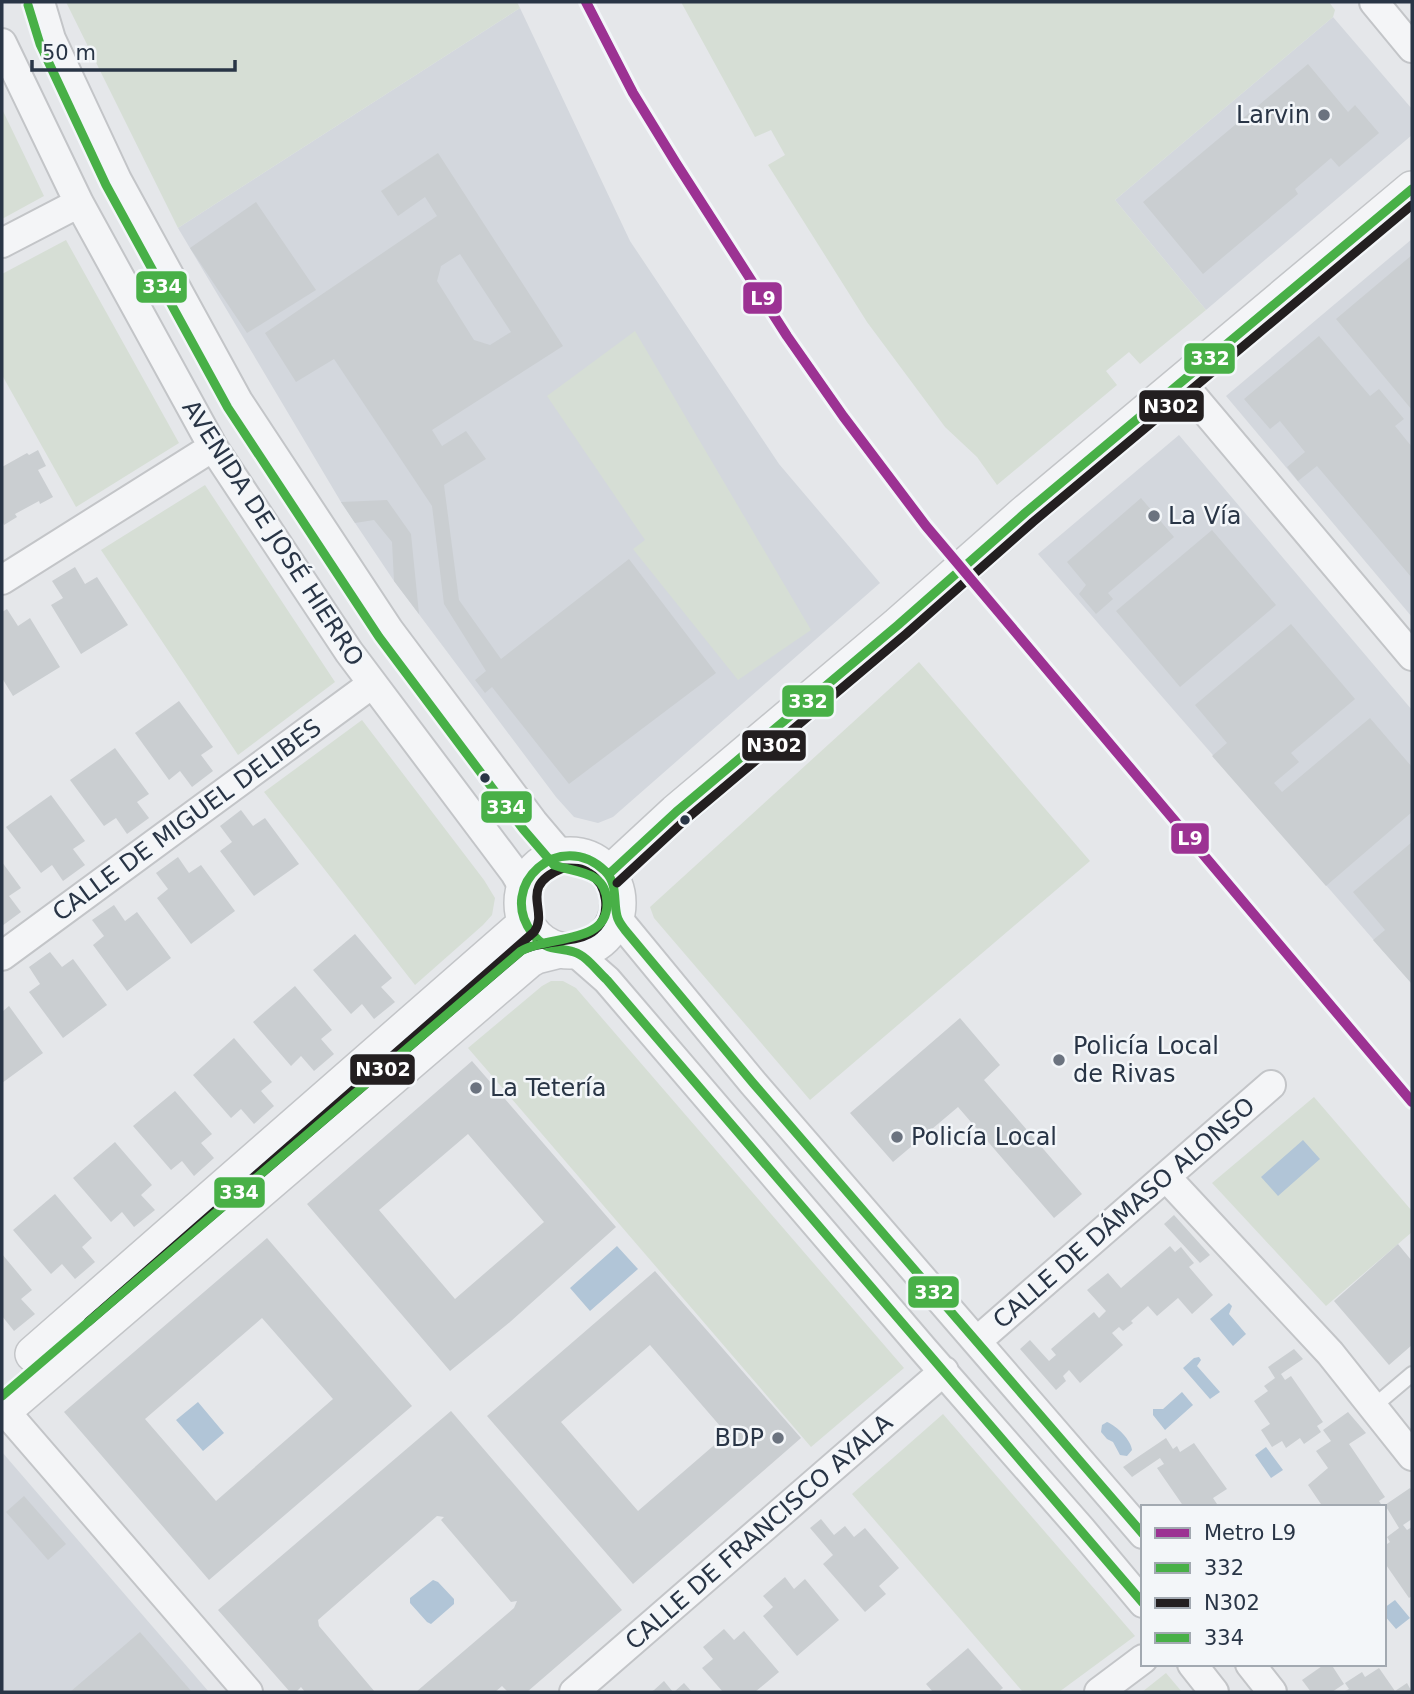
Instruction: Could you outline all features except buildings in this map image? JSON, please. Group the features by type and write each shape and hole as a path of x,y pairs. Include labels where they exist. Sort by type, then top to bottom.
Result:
{"street":[{"name":"AVENIDA DE JOSÉ HIERRO","path":"40,2 51,39 117,180 238,401 352,576 412,662 561,855"},
{"path":"1374,2 1412,48"},
{"name":"AVENIDA DE JOSÉ HIERRO","path":"2,43 79,203 213,447 372,684 523,887"},
{"path":"609,874 676,812 898,625 1025,513 1412,189"},
{"path":"2,243 79,203"},
{"path":"1181,382 1412,656"},
{"path":"2,580 213,447"},
{"name":"CALLE DE MIGUEL DELIBES","path":"2,956 372,684"},
{"path":"3,1401 529,960 536,956 567,951 599,942 609,933 617,918 617,889 609,874 591,859 580,855 561,855 539,866 523,887 522,909 533,935 545,945 567,951 607,980 1141,1601"},
{"path":"617,918 762,1094 1141,1532"},
{"path":"3,1401 526,923"},
{"name":"CALLE DE DÁMASO ALONSO","path":"977,1341 1271,1085"},
{"path":"1166,1177 1330,1353 1412,1456"},
{"name":"CALLE DE FRANCISCO AYALA","path":"574,1692 944,1371"},
{"path":"3,1401 248,1692"},
{"path":"1099,1692 1141,1661"},
{"path":"1194,1666 1214,1692"},
{"path":"1252,1666 1272,1692"}],"lane":[{"path":"1373,1406 1412,1374"}],"shaded area":[{"path":"66,2 517,2 520,8 178,228"},
{"path":"681,2 1329,2 1335,10 1333,17 1115,200 1206,310 1140,364 1129,352 1106,371 1117,385 997,485 977,457 945,427 867,322 768,165 785,155 771,130 755,137"},
{"path":"520,8 630,241 779,464 880,583 613,817 598,823 574,817 556,797 394,581 341,502 178,228"},
{"path":"1333,17 1412,109 1412,135 1206,310 1115,200"},
{"path":"2,109 44,196 2,219"},
{"path":"1412,239 1412,617 1226,396"},
{"path":"66,240 179,443 76,507 2,375 2,274"},
{"path":"635,331 811,630 738,680 633,549 645,540 547,396"},
{"path":"1179,435 1412,710 1412,984 1038,554"},
{"path":"205,485 335,682 238,755 101,550"},
{"path":"919,662 1090,861 810,1100 654,918 650,907"},
{"path":"362,720 495,898 492,915 483,925 415,985 264,792"},
{"path":"551,981 563,981 576,988 904,1368 811,1447 468,1048"},
{"path":"1314,1097 1412,1211 1412,1232 1326,1306 1212,1183"},
{"path":"943,1414 1135,1636 1059,1692 1023,1692 852,1494"},
{"path":"2,1452 209,1692 2,1692"},
{"path":"1166,1673 1182,1692 1142,1692"}],"water":[{"path":"1303,1140 1320,1159 1278,1196 1261,1177"},
{"path":"617,1246 638,1269 590,1311 570,1288"},
{"path":"1229,1303 1232,1306 1229,1314 1246,1334 1233,1346 1210,1319"},
{"path":"1199,1357 1201,1360 1197,1366 1220,1392 1210,1399 1183,1368"},
{"path":"1182,1392 1193,1405 1165,1430 1153,1415 1153,1409 1163,1409"},
{"path":"198,1402 224,1433 203,1451 176,1420"},
{"path":"1107,1422 1119,1430 1129,1442 1132,1450 1127,1456 1120,1455 1113,1442 1101,1432 1102,1425"},
{"path":"1266,1447 1283,1470 1271,1478 1255,1455"},
{"path":"433,1580 454,1599 454,1604 431,1624 410,1603 410,1598"},
{"path":"1395,1600 1410,1618 1396,1629 1386,1617 1386,1607"}],"metro line":[{"name":"L9","path":"586,2 633,93 676,163 787,336 843,416 926,526 1412,1102"}],"transit line":[{"name":"334","path":"2,1396 521,951 588,932 598,926 605,916 607,902 605,892 595,878 554,865 523,829 379,637 228,408 106,185 40,44 28,5"},
{"name":"332","path":"609,874 676,812 898,625 1025,513 1412,189"},
{"name":"N302","path":"617,883 684,821 906,634 1033,522 1412,205"},
{"name":"332","path":"1141,1532 753,1083 625,930 618,918 612,881 605,871 587,859 570,856 553,859 538,868 527,881 522,897 523,915 532,933 542,944 583,957 607,980 1141,1601"},
{"name":"N302","path":"563,868 586,871 600,884 606,908 595,930 571,940 522,950 88,1322 534,932 539,915 537,891 549,875 563,868"}],"place":[{"name":"Larvin","path":"1324,115"},
{"name":"La Vía","path":"1154,516"},
{"name":"Policía Local de Rivas","path":"1059,1060"},
{"name":"La Tetería","path":"476,1088"},
{"name":"Policía Local","path":"897,1137"},
{"name":"BDP","path":"778,1438"}]}
